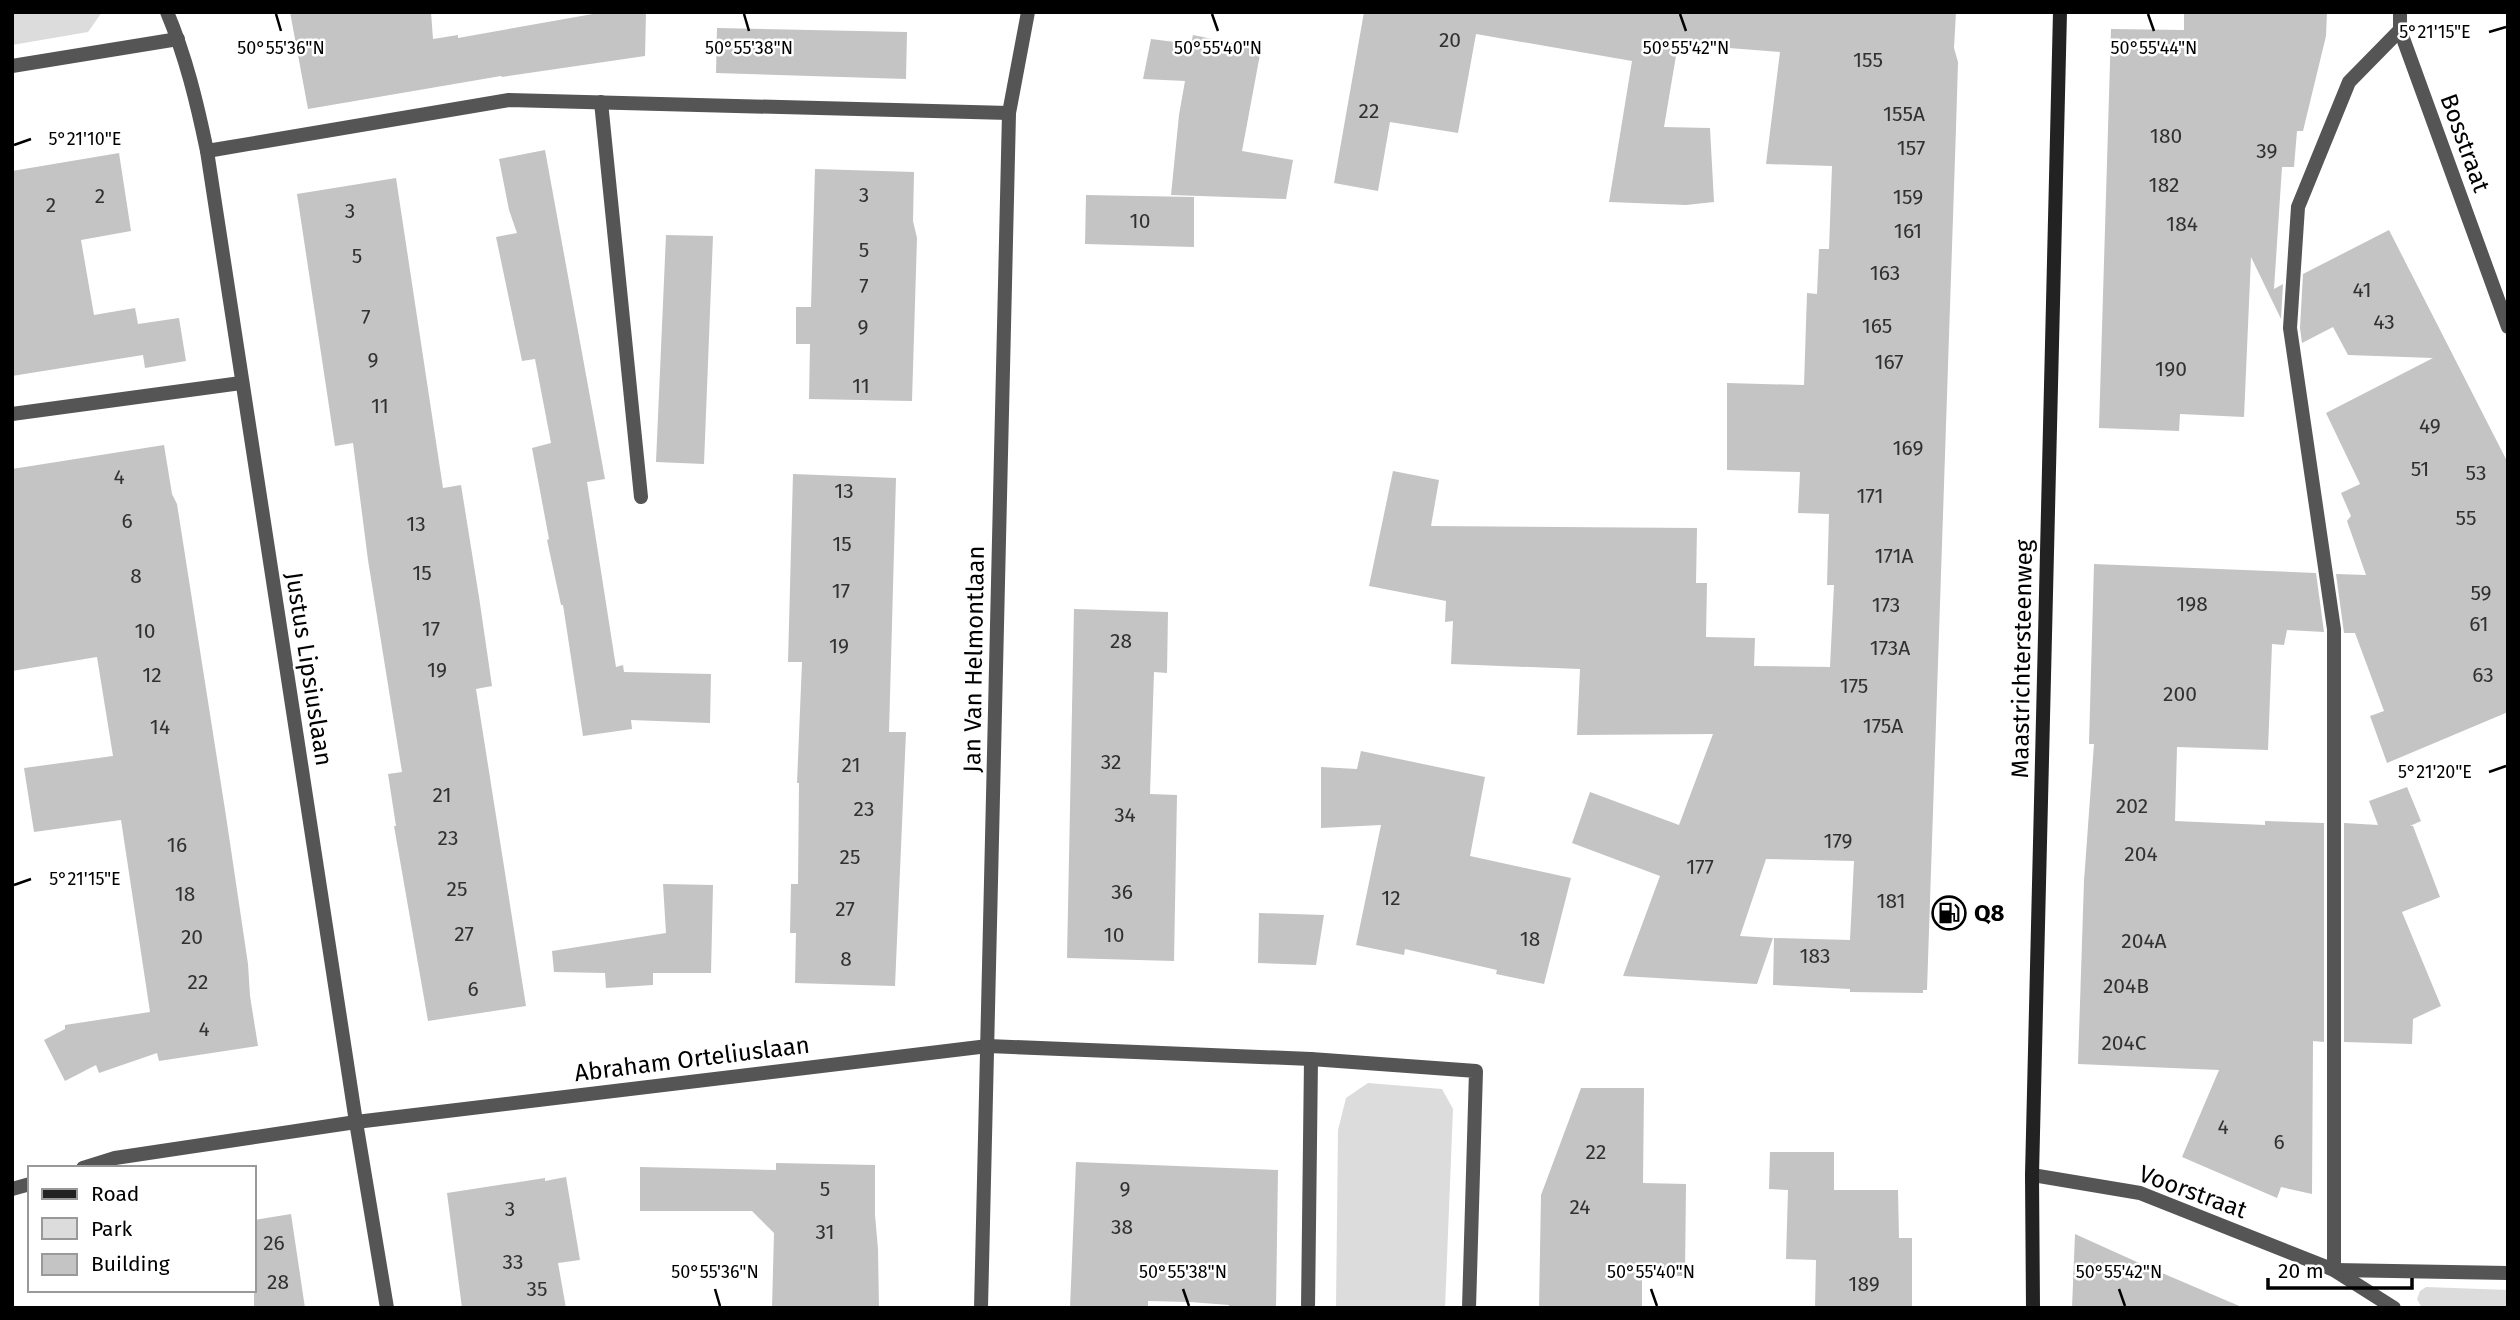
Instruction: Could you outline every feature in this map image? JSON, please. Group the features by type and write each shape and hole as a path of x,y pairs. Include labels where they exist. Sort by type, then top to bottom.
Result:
{"main road":[{"name":"Maastrichtersteenweg","path":"2033,1308 2032,1175 2060,12"}],"street":[{"name":"Justus Lipsiuslaan","path":"167,12 198,106 207,151 387,1308"},
{"name":"Jan Van Helmontlaan","path":"981,1308 1009,113 1028,12"},
{"name":"Bosstraat","path":"2400,12 2400,30 2508,327"},
{"path":"2334,1270 2334,629 2290,328 2298,207 2348,82 2400,30"},
{"path":"12,66 178,39"},
{"path":"207,151 509,100 1009,113"},
{"path":"601,102 641,497"},
{"path":"12,414 241,383"},
{"name":"Abraham Orteliuslaan","path":"89,1166 115,1158 356,1122 988,1046 1311,1059 1476,1071 1469,1308"},
{"path":"1308,1308 1311,1059"},
{"name":"Voorstraat","path":"2032,1175 2140,1193 2334,1270 2394,1308"},
{"name":"Voorstraat","path":"2334,1270 2508,1273"}],"green space":[{"path":"12,12 102,12 88,32 12,45"},
{"path":"1368,1083 1442,1089 1453,1109 1445,1308 1336,1308 1338,1130 1346,1098"},
{"path":"2426,1287 2508,1290 2508,1308 2422,1308 2417,1299 2420,1291"}],"building":[{"path":"290,12 431,12 433,39 458,35 458,38 604,12 646,12 645,56 501,76 308,109"},
{"path":"1364,12 1956,12 1956,128 1927,990 1923,990 1923,993 1850,992 1850,989 1773,985 1774,938 1850,940 1854,861 1766,859 1740,936 1773,938 1757,984 1623,976 1660,876 1572,843 1590,792 1679,825 1713,734 1577,735 1580,669 1451,664 1453,621 1445,622 1446,601 1369,586 1393,471 1439,480 1431,526 1697,528 1696,583 1707,583 1706,637 1755,638 1754,666 1830,667 1834,585 1827,585 1829,514 1798,513 1800,472 1727,470 1727,383 1804,385 1807,293 1817,294 1819,249 1829,249 1832,166 1766,164 1780,52 1678,44 1664,127 1710,128 1714,202 1686,205 1609,202 1632,61 1476,34 1458,133 1390,122 1378,191 1334,183"},
{"path":"2184,12 2327,12 2326,36 2303,131 2297,131 2294,167 2282,167 2274,289 2283,284 2281,319 2251,257 2244,417 2180,414 2179,431 2099,428 2111,29 2184,30"},
{"path":"717,28 907,32 906,79 716,73"},
{"path":"1193,35 1261,49 1242,151 1293,160 1286,199 1171,195 1185,81 1143,79 1151,39 1191,44"},
{"path":"545,150 605,479 587,482 616,667 623,665 624,672 711,674 710,723 631,720 632,729 583,736 563,605 547,540 549,539 532,448 551,443 535,359 522,361 496,237 517,233 509,210 499,159"},
{"path":"119,153 131,231 81,240 94,315 135,308 138,324 179,318 186,361 145,368 143,355 12,376 12,171"},
{"path":"815,169 914,172 913,221 917,238 912,401 809,399 810,344 796,344 796,307 811,307"},
{"path":"396,178 443,488 461,485 479,597 492,686 476,689 526,1006 428,1021 394,826 388,774 402,772 368,560 353,443 335,446 297,194"},
{"path":"1086,195 1194,197 1194,247 1085,244"},
{"path":"2389,230 2508,463 2508,712 2387,763 2370,716 2384,711 2355,633 2344,633 2336,574 2366,575 2347,521 2351,516 2341,493 2360,484 2326,413 2433,358 2348,355 2333,327 2302,343 2300,328 2303,274"},
{"path":"666,235 713,236 704,464 656,462"},
{"path":"164,445 172,494 177,504 226,816 258,1046 159,1061 157,1053 99,1073 96,1065 65,1081 44,1040 65,1029 65,1025 150,1012 121,820 34,832 24,768 113,756 97,657 12,671 12,469"},
{"path":"793,474 896,478 889,732 906,732 895,986 795,983 796,933 790,933 791,884 798,884 797,783 802,662 788,662"},
{"path":"2094,564 2316,573 2324,632 2287,630 2284,645 2272,644 2268,750 2177,747 2175,821 2265,825 2265,821 2324,823 2324,1042 2313,1041 2312,1194 2281,1187 2277,1198 2182,1157 2219,1070 2078,1064 2084,881 2094,744 2089,744"},
{"path":"1074,609 1168,612 1167,673 1154,672 1150,794 1177,795 1174,961 1067,958"},
{"path":"1361,751 1485,777 1470,856 1571,878 1544,984 1405,949 1404,955 1356,945 1381,825 1321,828 1321,767 1357,769"},
{"path":"2407,787 2421,821 2410,826 2413,826 2440,897 2402,912 2441,1006 2413,1019 2412,1044 2344,1042 2344,823 2378,825 2369,801"},
{"path":"663,884 713,885 711,973 653,973 653,985 606,988 605,973 554,972 552,951 666,933"},
{"path":"1259,913 1324,915 1316,965 1258,963"},
{"path":"1581,1088 1644,1088 1643,1183 1686,1184 1685,1276 1642,1275 1642,1308 1539,1308 1541,1195"},
{"path":"1770,1152 1834,1152 1834,1190 1898,1190 1899,1238 1912,1238 1912,1308 1815,1308 1816,1260 1786,1259 1788,1190 1769,1189"},
{"path":"1076,1162 1278,1170 1276,1308 1229,1308 1229,1305 1148,1301 1148,1308 1070,1308"},
{"path":"776,1163 875,1165 879,1308 772,1308 774,1233 752,1211 640,1211 640,1167 776,1170"},
{"path":"566,1177 580,1260 558,1263 566,1308 462,1308 447,1193"},
{"path":"291,1214 305,1308 254,1308 256,1220"},
{"path":"2075,1234 2148,1267 2244,1308 2072,1308"}],"place":[{"name":"Q8","path":"1949,913"}]}
